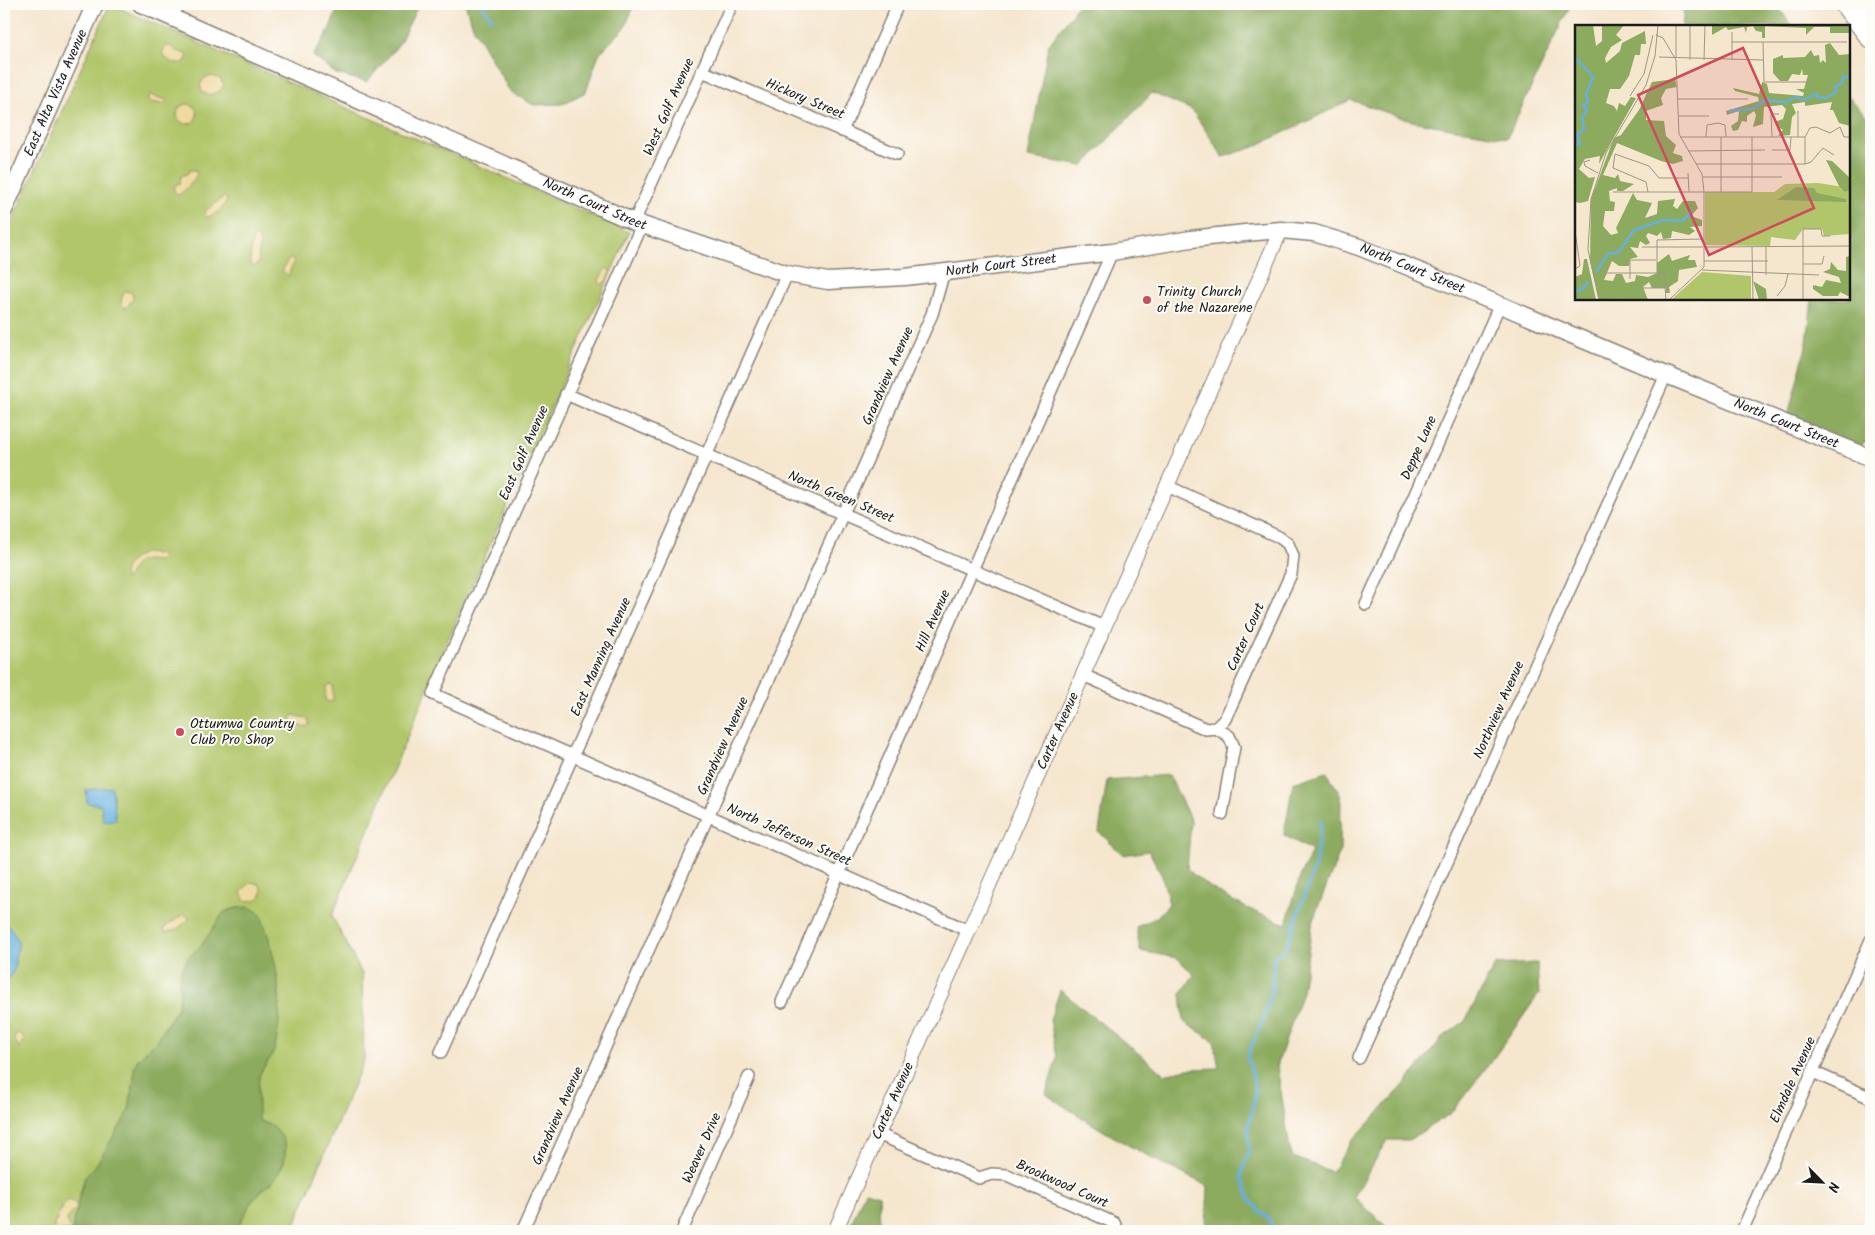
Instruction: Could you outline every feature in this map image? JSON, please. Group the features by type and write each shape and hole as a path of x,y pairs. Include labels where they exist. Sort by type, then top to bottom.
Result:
{"highway":[{"path":"1844,4 1871,39"},
{"path":"1862,4 1871,15"}],"main road":[{"name":"East Alta Vista Avenue","path":"4,210 95,4"},
{"name":"North Court Street","path":"141,4 176,11 638,224 787,274 811,279 847,281 905,277 1112,252 1191,239 1281,230 1314,233 1340,240 1500,304 1871,458"}],"street":[{"name":"West Golf Avenue","path":"638,224 732,4"},
{"path":"842,131 898,4"},
{"name":"Hickory Street","path":"702,71 897,154"},
{"name":"East Golf Avenue","path":"434,694 566,394 638,224"},
{"name":"Carter Avenue","path":"835,1231 1281,230"},
{"name":"Hill Avenue","path":"782,1002 1112,252"},
{"name":"Grandview Avenue","path":"523,1231 932,314 944,271"},
{"name":"East Manning Avenue","path":"441,1052 787,274"},
{"name":"Deppe Lane","path":"1366,604 1500,304"},
{"name":"Northview Avenue","path":"1359,1058 1666,374"},
{"name":"North Green Street","path":"566,394 1104,627"},
{"name":"Carter Court","path":"1167,486 1279,537 1288,544 1292,556 1291,574 1225,719 1216,728"},
{"path":"1083,675 1206,729 1216,728 1229,736 1234,747 1222,814"},
{"name":"North Jefferson Street","path":"434,694 969,931"},
{"name":"Elmdale Avenue","path":"1742,1231 1871,940"},
{"path":"1813,1072 1871,1098"},
{"name":"Weaver Drive","path":"682,1231 749,1077"},
{"name":"Brookwood Court","path":"878,1134 979,1178 992,1174 1007,1176 1114,1223 1118,1231"}],"green space":[{"path":"110,4 629,232 453,628 332,916 362,974 364,1060 292,1231 4,1231 4,239"},
{"path":"340,4 419,4 399,44 367,82 336,74 313,56 329,30"},
{"path":"465,4 634,4 625,28 599,54 586,92 562,104 534,105 510,92 474,29"},
{"path":"1079,4 1571,4 1507,138 1411,121 1351,100 1254,147 1223,157 1192,110 1152,93 1083,166 1028,157 1048,46"},
{"path":"1667,4 1776,4 1791,25 1682,25 1684,11"},
{"path":"1850,98 1871,121 1871,437 1854,451 1786,423 1807,343 1812,300 1850,300"},
{"path":"1327,772 1341,796 1340,852 1313,920 1302,992 1277,1066 1291,1156 1332,1172 1351,1142 1404,1085 1442,1038 1465,1021 1495,965 1537,963 1539,994 1490,1063 1451,1113 1409,1140 1387,1140 1354,1197 1391,1231 1203,1231 1206,1223 1208,1186 1125,1143 1085,1120 1046,1094 1057,1057 1050,1020 1060,990 1164,1074 1188,1069 1219,1068 1214,1041 1184,1022 1181,994 1194,975 1177,958 1140,951 1136,927 1156,918 1169,904 1162,876 1149,851 1123,855 1099,832 1107,780 1169,775 1191,821 1187,869 1210,887 1234,901 1259,914 1286,924 1300,877 1312,851 1284,835 1293,783"},
{"path":"249,907 260,913 271,947 278,981 278,1034 273,1054 263,1068 258,1083 258,1120 274,1127 282,1137 286,1147 284,1162 276,1178 254,1198 237,1231 72,1231 85,1176 96,1165 129,1109 134,1067 138,1059 155,1042 177,1009 182,968 188,958 201,946 224,912"},
{"path":"865,1191 879,1195 880,1231 848,1231"}],"sand":[{"path":"166,46 171,46 175,50 188,55 185,62 175,63 166,58 162,53"},
{"path":"211,76 219,78 224,85 220,91 209,95 202,92 200,85 204,78"},
{"path":"150,95 167,100 163,104 150,102 147,99"},
{"path":"187,104 194,107 197,114 194,121 187,124 180,121 177,114 180,107"},
{"path":"190,170 195,170 197,174 189,186 178,195 174,192 174,186 180,183 181,176 187,174"},
{"path":"224,197 227,198 220,210 209,217 204,215 205,211"},
{"path":"255,236 259,238 259,263 253,266 250,260 253,238"},
{"path":"292,259 294,261 288,276 282,271 288,260"},
{"path":"606,268 610,270 609,275 606,281 600,285 599,280"},
{"path":"126,291 132,293 133,298 125,308 121,300"},
{"path":"144,553 162,556 159,561 147,560 139,562 133,567 127,579 125,579 125,570 129,563"},
{"path":"330,684 333,686 333,700 330,702 325,700 326,687"},
{"path":"294,715 308,719 310,724 305,727 293,724 291,718"},
{"path":"251,882 259,884 262,892 261,895 256,899 244,900 241,892"},
{"path":"184,914 189,918 185,923 174,930 164,932 165,927"},
{"path":"19,1033 24,1038 23,1044 19,1048 14,1038"},
{"path":"69,1200 75,1203 77,1208 67,1220 71,1231 55,1231 54,1224 62,1208"}],"water":[{"path":"112,787 116,820 103,821 101,805 87,803 86,790"},
{"path":"4,920 18,941 18,949 15,956 15,968 9,978 4,980"}],"waterway":[{"path":"481,4 492,19"},
{"path":"1274,1231 1269,1220 1251,1201 1241,1176 1249,1150 1248,1127 1255,1096 1253,1076 1247,1057 1265,1015 1272,991 1274,957 1285,950 1315,866 1321,820"}],"place":[{"name":"Trinity Church of the Nazarene","path":"1147,300"},
{"name":"Ottumwa Country Club Pro Shop","path":"180,732"}]}
